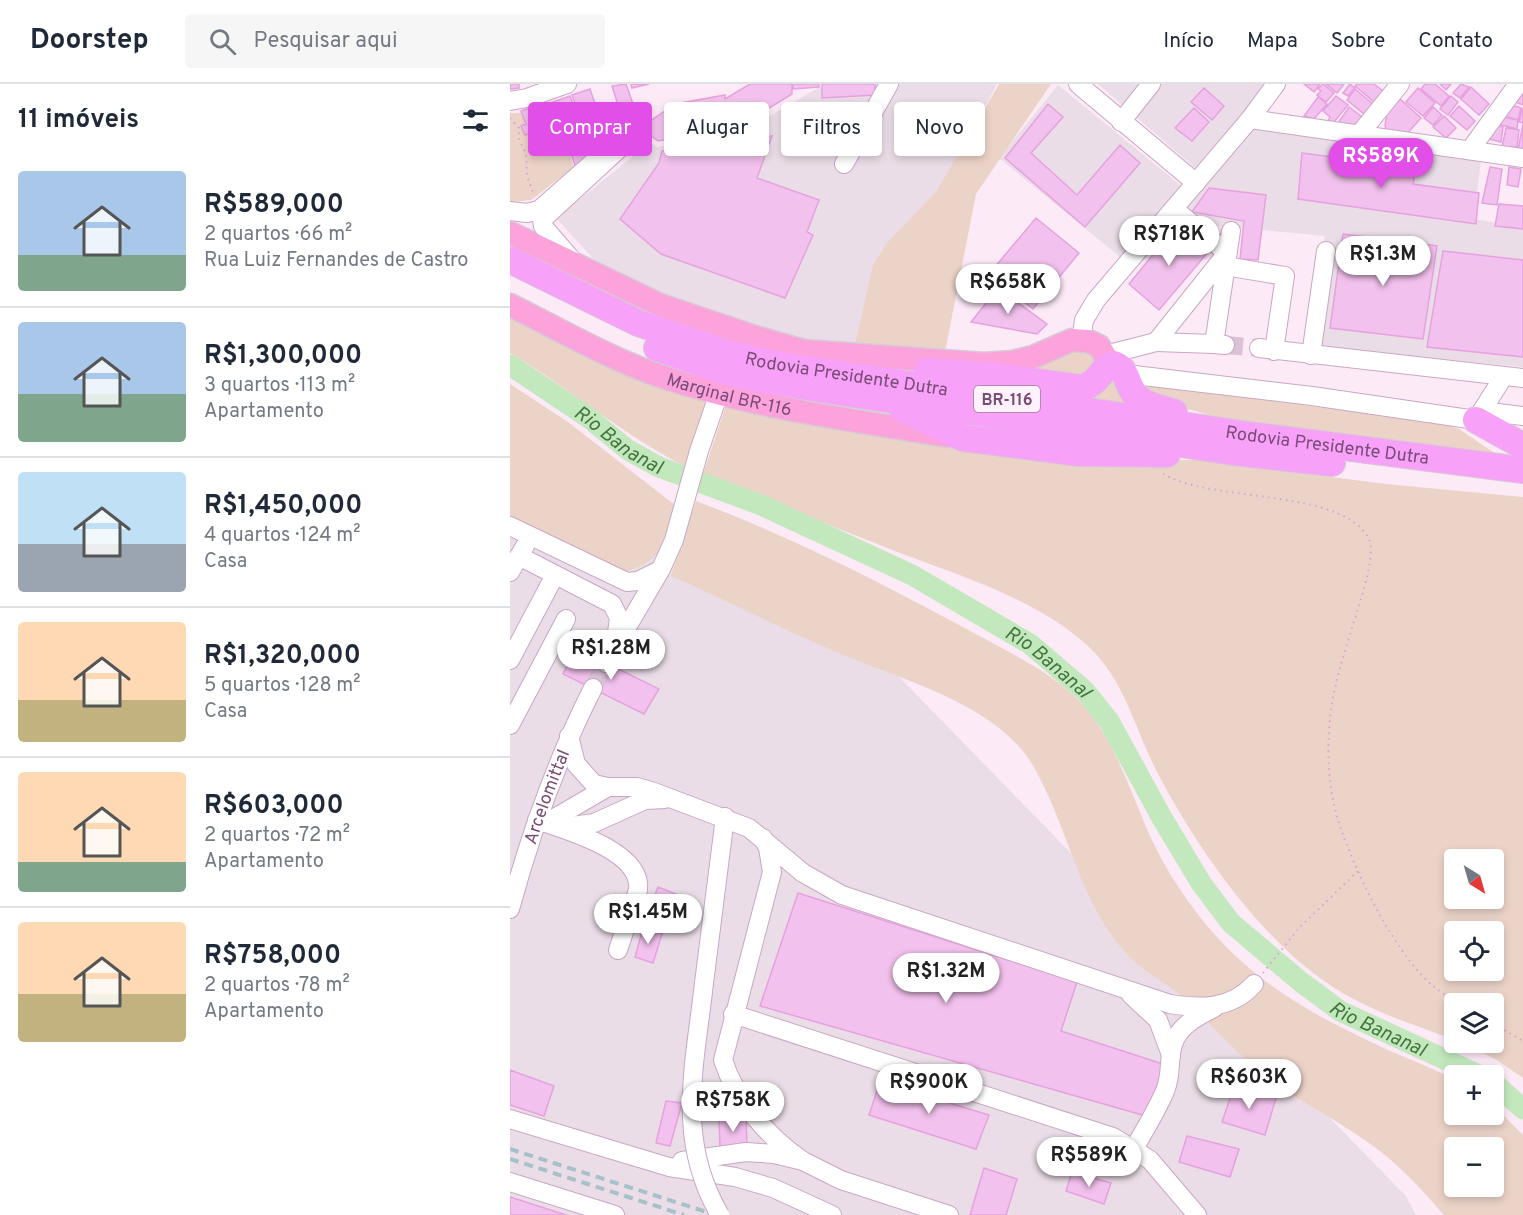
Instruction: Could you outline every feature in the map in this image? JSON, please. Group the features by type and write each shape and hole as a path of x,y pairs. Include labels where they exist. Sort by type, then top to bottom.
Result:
{"highway":[{"name":"Rodovia Presidente Dutra","path":"510,260 628,318 688,341 769,363 823,370 1241,444 1523,470"},
{"name":"Rodovia Presidente Dutra","path":"510,279 624,335 699,364 762,380 1241,444 1523,486"},
{"path":"823,370 910,369 995,376 1081,388 1097,381 1113,364 1132,392 1146,403 1241,444"},
{"path":"877,397 963,438 1098,454 1241,444"},
{"path":"1479,415 1523,446"}],"main road":[{"path":"510,233 660,305 711,324 804,351 984,364 1013,362 1072,340 1081,340 1099,346 1113,364"},
{"name":"Marginal BR-116","path":"510,305 616,358 662,376 771,406 963,438"}],"street":[{"path":"510,101 527,98 567,84"},
{"path":"844,164 889,84"},
{"path":"1078,84 1196,183"},
{"path":"1121,122 1151,84"},
{"path":"1081,340 1084,320 1096,300 1250,119 1276,84"},
{"path":"1358,136 1400,84"},
{"path":"1470,150 1518,84"},
{"path":"1250,119 1523,158"},
{"path":"510,211 527,213 539,210 631,129 633,136 542,220 543,226 581,268"},
{"path":"1174,209 1226,259 1285,276 1267,349 1523,378"},
{"path":"1156,342 1220,344 1226,259 1231,231"},
{"path":"1311,355 1326,251"},
{"path":"1113,364 1156,342 1226,259"},
{"path":"1113,364 1312,396 1479,415 1523,416"},
{"path":"1479,415 1504,376"},
{"path":"606,663 661,569 674,540 699,451 720,393"},
{"path":"510,526 627,582 638,581 661,569"},
{"path":"531,536 515,564 555,575 615,608 619,618 615,645"},
{"path":"510,660 555,575"},
{"path":"510,725 566,619"},
{"name":"Arcelomittal","path":"510,909 517,859 542,822 569,736 593,688"},
{"path":"569,736 572,755 582,774 594,784 608,787 637,787 725,817 762,837 803,873 842,895 1177,1005 1218,1006"},
{"path":"542,822 608,787"},
{"path":"565,827 594,823 645,800 675,799"},
{"path":"720,1215 699,1168 690,1124 704,983 725,817"},
{"path":"542,822 565,827 616,853 629,863 637,874 638,890 618,950"},
{"path":"762,837 768,848 772,872 723,1050 727,1072 750,1110 770,1134 803,1161 841,1180 949,1215"},
{"path":"1134,1149 1166,1090 1171,1073 1172,1045 1185,1026 1218,1006 1238,1000 1254,984"},
{"path":"1119,987 1158,1020 1171,1058"},
{"path":"733,1014 1113,1137 1150,1160 1197,1215"},
{"path":"510,1119 685,1172 735,1177 773,1188 832,1215"},
{"path":"656,1164 746,1152 774,1154 803,1161"},
{"path":"510,1182 615,1215"}],"path":[{"path":"510,118 519,128 518,137 526,154 527,176 534,193 533,202 539,210"},
{"path":"1160,472 1195,488 1309,504 1349,519 1369,538 1371,547 1369,568 1361,606 1339,673 1329,732 1332,794 1339,824 1376,906 1410,962 1431,985 1444,994"},
{"path":"1254,984 1298,929 1359,870"},
{"path":"1504,1030 1523,1041"}],"shaded area":[{"path":"825,84 997,84 985,107 985,102 894,102 894,156 959,156 858,348 803,340 687,306 598,264 556,218 634,156 652,156 652,144 657,147 664,146 664,156 769,156 769,116 781,109 781,156 882,156 882,102 794,102"},
{"path":"999,84 1051,84 976,194 945,352 854,349 873,265 887,243 936,192 957,156 985,156 985,108"},
{"path":"1098,84 1267,84 1195,168"},
{"path":"1058,85 1184,188 1125,261 999,158"},
{"path":"528,109 528,156 570,156 574,167 531,200 510,202 510,113"},
{"path":"1257,127 1481,160 1474,219 1523,227 1523,367 1309,347 1325,236 1198,224 1183,212"},
{"path":"510,311 711,400 688,468 642,442 510,353"},
{"path":"1077,345 1097,359 1092,378 1034,369"},
{"path":"1112,375 1141,406 1084,398"},
{"path":"1136,383 1440,423 1459,429 1496,454 1237,423 1156,400"},
{"path":"510,384 568,422 675,505 661,549 654,557 632,569 622,570 580,554 510,515"},
{"path":"727,402 1140,460 1198,460 1386,484 1523,497 1523,1078 1483,1053 1504,1053 1504,993 1444,993 1444,1036 1354,1000 1313,973 1286,949 1260,923 1213,864 1192,833 1157,772 1121,690 1112,675 1089,647 1069,630 999,591 702,477"},
{"path":"510,444 863,640 1406,1196 1416,1215 510,1215"},
{"path":"696,501 767,530 872,579 1018,657 1061,684 1085,707 1110,744 1166,867 1186,898 1229,949 1252,971 1306,1008 1369,1041 1444,1075 1444,1125 1504,1125 1504,1116 1523,1135 1523,1215 1444,1215 1418,1186 1380,1151 1260,1072 1181,996 1135,962 1116,941 1088,893 1045,789 1032,764 1015,742 993,723 939,693 827,648 671,576"}],"building":[{"path":"510,84 519,84 519,88 510,89"},
{"path":"626,84 632,102 617,102 612,86"},
{"path":"631,84 649,84 632,88"},
{"path":"750,84 792,84 792,94 769,108 769,102 686,102 725,95 725,99"},
{"path":"793,84 819,84 819,87 793,89"},
{"path":"822,84 875,84 875,95 822,98"},
{"path":"1304,84 1320,84 1314,92"},
{"path":"1323,84 1334,93 1326,102 1317,95 1321,91 1318,89"},
{"path":"1326,84 1344,84 1337,93"},
{"path":"1350,84 1355,88 1348,96 1343,93"},
{"path":"1374,84 1383,91 1374,102 1355,86"},
{"path":"1425,84 1435,84 1449,96 1441,106 1421,89"},
{"path":"1440,84 1451,84 1446,90"},
{"path":"1461,84 1469,87 1460,98 1453,93"},
{"path":"1471,87 1489,104 1479,115 1461,99"},
{"path":"1204,88 1224,106 1212,120 1191,102"},
{"path":"1418,88 1435,103 1423,116 1406,102"},
{"path":"590,89 594,102 575,102 572,95"},
{"path":"1355,89 1373,104 1364,114 1347,100"},
{"path":"1523,92 1523,105 1515,102"},
{"path":"570,96 572,102 553,102"},
{"path":"1336,96 1348,105 1334,122 1328,121 1330,117 1323,111"},
{"path":"1451,96 1458,102 1448,115 1440,109"},
{"path":"1318,97 1327,104 1314,119 1304,116"},
{"path":"1399,98 1421,118 1405,136 1387,131 1385,126 1387,113"},
{"path":"1048,104 1063,117 1031,153 1077,195 1120,145 1140,163 1085,227 1005,158"},
{"path":"1512,105 1521,108 1518,120 1504,116"},
{"path":"1459,106 1475,121 1467,130 1450,116"},
{"path":"1349,107 1366,120 1355,127 1336,126"},
{"path":"1433,107 1442,115 1433,125 1424,118"},
{"path":"1194,108 1209,122 1192,141 1175,128"},
{"path":"528,109 528,134 525,135 521,126 526,124 521,111"},
{"path":"1523,109 1523,123 1519,122"},
{"path":"664,112 664,140 658,141 652,137 652,120"},
{"path":"1444,116 1456,128 1446,138 1433,127"},
{"path":"1503,117 1518,120 1517,129 1498,124"},
{"path":"1523,124 1523,151 1518,150"},
{"path":"1497,125 1503,127 1501,142 1489,139"},
{"path":"1506,128 1519,130 1517,147 1502,147"},
{"path":"664,151 664,156 765,156 757,178 819,200 807,232 813,235 785,298 661,254 620,219 659,163"},
{"path":"1302,153 1416,168 1413,184 1479,193 1476,224 1298,199"},
{"path":"572,156 589,156 576,168"},
{"path":"1490,167 1502,169 1497,205 1482,203"},
{"path":"1509,167 1521,169 1518,187 1507,185"},
{"path":"1209,188 1266,195 1258,260 1240,259 1244,221 1192,212"},
{"path":"1499,204 1523,206 1523,229 1495,226"},
{"path":"1036,218 1079,253 1033,309 989,274"},
{"path":"1178,224 1209,251 1159,310 1129,284"},
{"path":"1343,234 1437,246 1423,339 1330,328"},
{"path":"1443,251 1523,260 1523,357 1427,347"},
{"path":"998,288 1047,324 1037,334 971,322"},
{"path":"576,648 659,689 644,714 563,674"},
{"path":"658,887 678,895 666,926 646,918"},
{"path":"798,893 1077,982 1061,1031 1166,1065 1146,1116 760,1006"},
{"path":"643,928 662,934 653,963 635,957"},
{"path":"510,1070 554,1086 544,1116 510,1105"},
{"path":"880,1082 989,1115 976,1149 869,1115"},
{"path":"1235,1084 1276,1098 1265,1135 1222,1122"},
{"path":"666,1101 682,1103 670,1146 656,1143"},
{"path":"719,1118 746,1119 747,1146 720,1147"},
{"path":"1187,1136 1239,1149 1230,1177 1179,1162"},
{"path":"984,1168 1017,1179 1006,1215 970,1215"},
{"path":"1072,1172 1111,1183 1104,1204 1066,1191"},
{"path":"510,1197 566,1215 510,1215"}],"waterway":[{"name":"Rio Bananal","path":"510,365 589,418 628,450 659,467 761,505 912,575 1030,644 1085,691 1109,721 1162,818 1201,883 1231,923 1301,982 1340,1011 1457,1065"},
{"name":"Rio Bananal","path":"1504,1092 1523,1109"}],"tunnel":[{"path":"1225,345 1259,348"},
{"path":"593,688 606,663"}],"railway":[{"path":"510,1149 716,1215"},
{"path":"510,1159 684,1215"}]}
